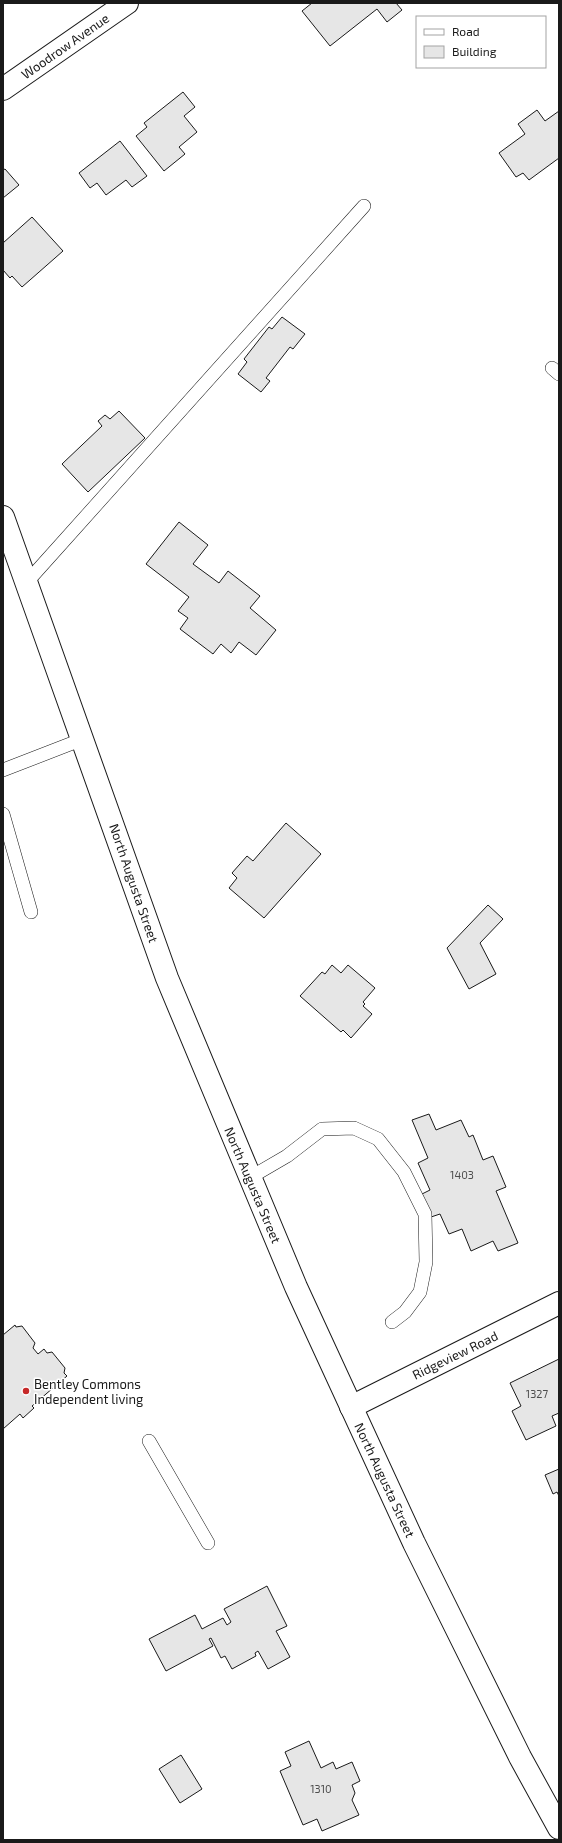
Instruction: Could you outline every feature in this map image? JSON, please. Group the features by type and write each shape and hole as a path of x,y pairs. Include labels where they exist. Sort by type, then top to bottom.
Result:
{"main road":[{"name":"Woodrow Avenue","path":"3,90 127,3"},
{"name":"North Augusta Street","path":"3,517 167,978 296,1287 425,1564 520,1756 559,1828"},
{"name":"Ridgeview Road","path":"351,1407 559,1303"}],"lane":[{"path":"27,582 364,206"},
{"path":"3,770 83,739"},
{"path":"3,814 32,912"},
{"path":"251,1177 287,1156 322,1129 354,1128 378,1140 404,1172 425,1214 426,1262 420,1292 405,1312 392,1322"},
{"path":"149,1441 208,1543"}],"building":[{"path":"312,3 396,3 402,10 387,22 377,9 330,46 302,11"},
{"path":"183,92 195,107 184,116 197,132 179,147 185,154 164,171 136,136 147,127 144,123"},
{"path":"537,110 545,121 559,111 559,158 529,180 523,173 516,177 499,153 525,134 518,124"},
{"path":"120,141 147,176 132,187 126,180 106,195 97,183 90,188 79,173"},
{"path":"5,169 19,185 3,198 3,170"},
{"path":"32,217 63,251 22,287 12,276 10,278 3,270 3,243"},
{"path":"282,317 305,334 293,349 290,347 266,378 270,381 261,392 238,374 247,362 244,359 269,327 272,329"},
{"path":"119,411 145,438 88,492 62,464 102,426 98,421 105,415 110,419"},
{"path":"179,522 208,545 193,564 219,583 228,571 260,596 250,608 276,630 256,655 239,642 231,653 221,644 213,654 180,629 188,618 178,611 189,597 146,564"},
{"path":"286,823 321,854 264,918 229,888 237,878 232,873 247,856 253,861"},
{"path":"488,905 503,919 480,943 496,974 469,989 447,948"},
{"path":"332,965 341,973 348,965 375,988 363,1002 365,1004 363,1006 372,1014 351,1038 343,1030 341,1032 300,996 322,972 325,974"},
{"path":"429,1114 436,1130 461,1120 469,1137 473,1135 483,1160 493,1156 506,1187 496,1191 518,1243 498,1251 493,1241 471,1251 462,1229 449,1234 440,1214 431,1217 422,1194 430,1190 418,1163 428,1158 412,1120"},
{"name":"Bentley Commons Independent living","path":"15,1325 16,1327 22,1326 35,1343 33,1348 38,1354 44,1349 47,1353 52,1352 65,1368 64,1373 67,1376 32,1406 34,1408 23,1418 20,1414 3,1429 3,1335"},
{"path":"559,1359 559,1413 552,1416 556,1426 526,1440 512,1411 521,1406 510,1383"},
{"path":"559,1469 559,1496 557,1492 553,1494 545,1475"},
{"path":"267,1586 287,1626 276,1631 290,1657 268,1669 258,1651 255,1653 256,1656 232,1669 225,1656 221,1658 211,1638 209,1639 213,1646 166,1671 149,1639 195,1615 202,1629 223,1618 227,1625 231,1622 224,1609"},
{"path":"309,1741 321,1768 333,1762 336,1769 352,1762 360,1781 352,1785 355,1793 352,1800 359,1815 322,1831 317,1819 303,1825 280,1771 291,1766 285,1752"},
{"path":"181,1755 202,1789 180,1803 159,1769"}],"place":[{"name":"Bentley Commons Independent living","path":"26,1391"}]}
